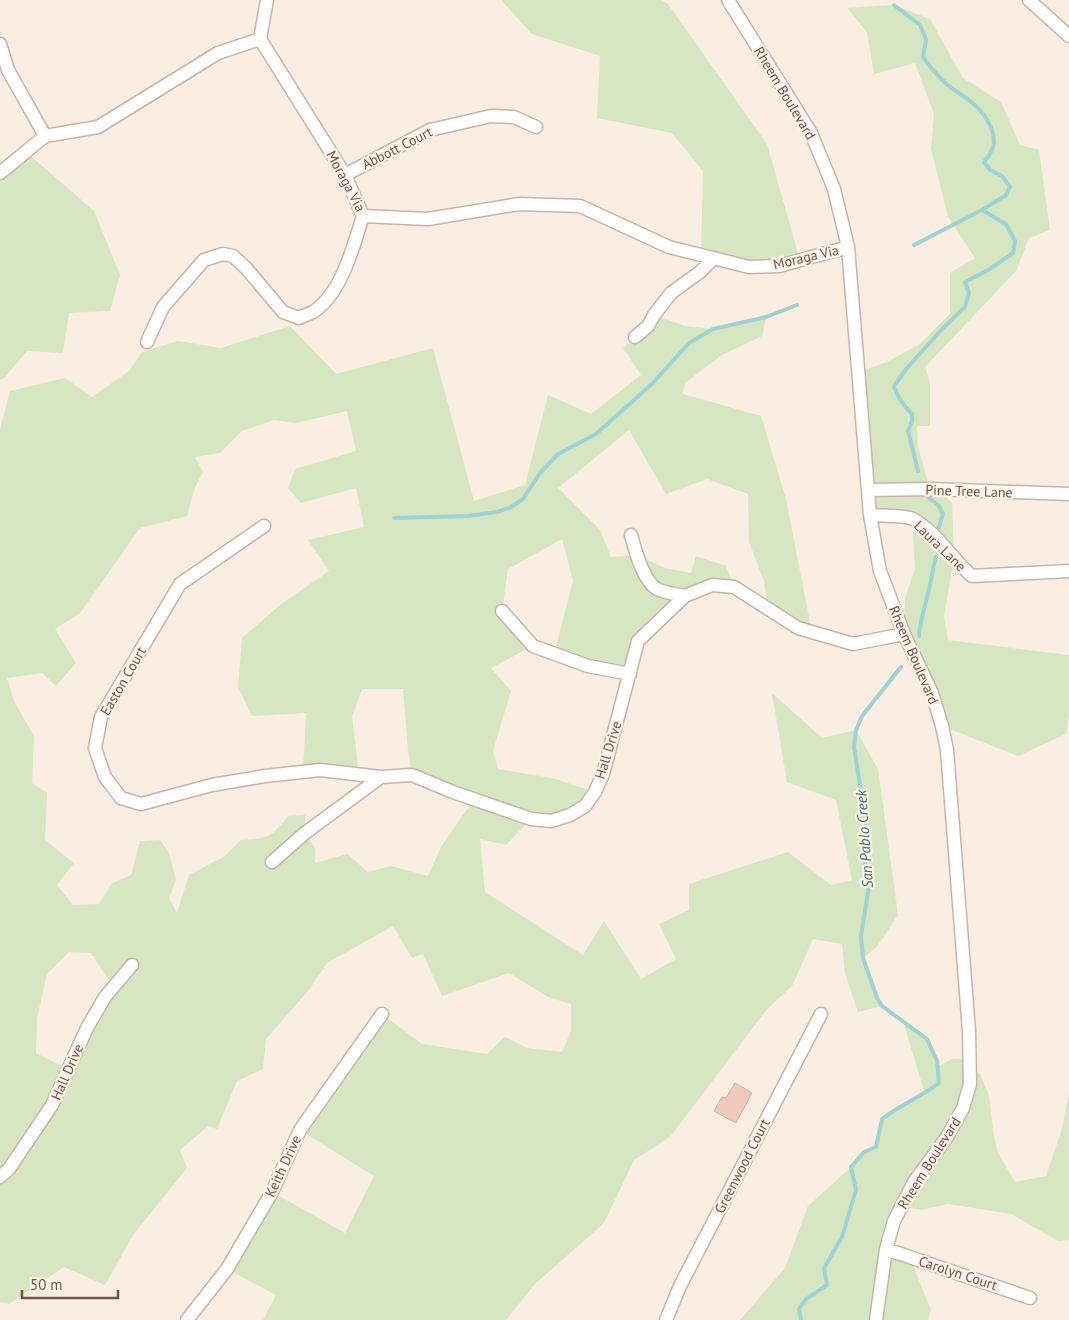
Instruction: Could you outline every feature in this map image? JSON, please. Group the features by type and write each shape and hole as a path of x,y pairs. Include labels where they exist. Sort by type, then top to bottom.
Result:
{"street":[{"path":"0,173 45,136 98,127 218,53 260,39 267,0"},
{"name":"Rheem Boulevard","path":"728,0 811,133 834,189 848,247 870,515 880,571 904,634 932,693 947,750 969,1031 970,1084 963,1108 947,1137 914,1182 894,1221 886,1250 876,1320"},
{"path":"1029,0 1069,36"},
{"name":"Moraga Via","path":"260,39 346,174 363,216 428,219 519,204 580,206 669,246 749,267 779,266 848,247"},
{"path":"0,44 8,70 45,136"},
{"name":"Abbott Court","path":"346,174 430,130 490,116 514,116 536,127"},
{"path":"147,342 162,307 204,260 223,254 233,256 246,268 283,312 299,318 314,311 329,296 348,263 363,216"},
{"path":"635,337 648,326 671,293 700,272 714,258"},
{"name":"Pine Tree Lane","path":"868,490 932,489 1069,494"},
{"name":"Laura Lane","path":"870,515 912,518 936,538 961,567 972,576 1069,571"},
{"name":"Easton Court","path":"264,526 180,584 101,717 95,748 105,777 121,798 141,804 212,785 265,776 320,770 381,777"},
{"path":"632,535 636,555 649,580 658,589 685,596"},
{"name":"Hall Drive","path":"381,777 412,775 531,819 551,821 570,816 585,806 595,792 603,774 638,641 685,596 712,585 734,587 798,628 853,644 904,634"},
{"path":"502,611 533,646 588,666 630,674"},
{"path":"272,862 305,833 381,777"},
{"name":"Hall Drive","path":"0,1177 8,1169 52,1106 87,1028 105,997 132,965"},
{"name":"Keith Drive","path":"186,1320 227,1270 272,1192 300,1130 382,1014"},
{"name":"Greenwood Court","path":"666,1320 680,1286 821,1014"},
{"name":"Carolyn Court","path":"886,1250 1030,1298"}],"green space":[{"path":"501,0 661,0 668,4 767,144 800,260 779,266 701,255 703,171 672,133 597,118 600,56 532,34"},
{"path":"894,5 930,19 963,78 1001,102 1020,145 1039,150 1050,230 1029,238 1016,271 925,367 930,382 930,426 917,426 918,447 927,479 952,503 954,558 944,616 948,640 1069,655 1069,714 1066,734 1018,756 942,726 904,634 905,598 915,569 912,518 870,515 859,372 887,362 920,344 950,314 950,273 975,258 948,217 931,149 934,114 915,63 874,74 867,32 847,8"},
{"path":"26,152 94,211 120,275 110,311 69,313 63,353 27,351 4,378 0,380 0,173"},
{"path":"654,315 685,326 713,329 766,317 762,336 722,355 685,383 683,394 761,416 786,499 812,633 768,609 764,581 749,542 748,494 707,479 666,494 629,430 558,488 600,530 611,557 636,555 665,568 691,573 696,556 726,566 734,587 685,596 638,641 630,674 554,654 573,581 562,539 508,569 502,611 533,646 491,668 511,691 493,751 498,769 552,778 595,792 570,815 531,819 506,845 480,839 485,892 583,955 604,921 641,979 676,959 659,924 689,910 689,884 788,852 831,885 852,880 836,800 787,782 772,693 822,738 856,730 878,769 898,915 876,948 863,958 882,1006 858,1012 845,973 842,944 813,939 792,986 767,1009 670,1137 634,1160 604,1223 535,1284 506,1320 263,1320 276,1295 227,1269 272,1192 345,1233 374,1176 300,1130 382,1014 422,1044 487,1054 505,1037 527,1048 562,1052 571,1031 571,1004 548,997 509,973 442,996 423,954 412,958 393,926 327,963 309,990 266,1039 263,1069 237,1081 217,1129 208,1126 180,1150 187,1168 133,1235 105,1285 64,1267 9,1304 0,1302 0,429 10,391 65,378 92,397 129,371 142,352 178,341 221,348 290,326 336,374 433,348 474,501 525,485 548,395 591,414 641,375 623,348","holes":["347,411 356,451 295,469 288,488 301,503 356,488 364,527 308,540 329,571 280,605 242,638 238,687 252,716 306,713 303,772 359,775 352,717 362,689 403,689 412,775 474,799 441,847 428,876 391,866 368,872 347,854 315,863 315,848 305,833 305,815 288,816 269,836 241,840 225,856 189,875 177,913 169,898 176,880 169,853 160,840 140,841 131,875 112,883 99,904 73,905 57,885 74,863 45,840 47,793 32,783 34,736 14,701 7,678 42,673 56,686 76,663 55,629 80,613 140,528 187,516 195,487 203,472 195,457 220,453 242,431 274,420 296,423","69,952 91,953 113,987 68,1069 36,1053 37,1018 47,974"]},
{"path":"903,1021 927,1039 937,1067 952,1059 961,1059 980,1074 989,1096 998,1153 1015,1182 1046,1176 1062,1129 1069,1093 1069,1240 1058,1241 1011,1214 948,1204 921,1210 902,1206 886,1249 910,1258 931,1310 928,1320 740,1320 785,1268 808,1206 851,1167 864,1152 876,1147 882,1119 898,1107 925,1094"}],"building":[{"path":"735,1083 752,1093 736,1123 714,1111 722,1097 726,1098"}],"waterway":[{"name":"San Pablo Creek","path":"894,5 920,25 926,40 923,57 932,69 945,83 975,106 990,125 994,136 994,145 984,162 990,170 1002,176 1010,187 1006,195 982,210 1006,224 1015,241 1013,253 990,269 965,282 969,293 965,307 907,368 894,386 901,401 912,414 912,421 908,431 918,471"},
{"path":"914,245 982,210"},
{"path":"394,518 468,516 497,512 511,507 523,499 540,473 558,454 596,434 652,384 689,343 713,329 766,317 797,305"},
{"name":"San Pablo Creek","path":"927,496 939,506 943,514 938,530"},
{"name":"San Pablo Creek","path":"919,636 936,557"},
{"name":"San Pablo Creek","path":"801,1320 799,1309 806,1299 827,1285 824,1268 842,1237 856,1190 851,1167 864,1152 876,1147 882,1119 939,1083 937,1061 927,1039 882,1006 877,998 863,958 861,936 869,886 865,866 867,848 865,817 854,747 856,730 862,716 901,667"}]}
